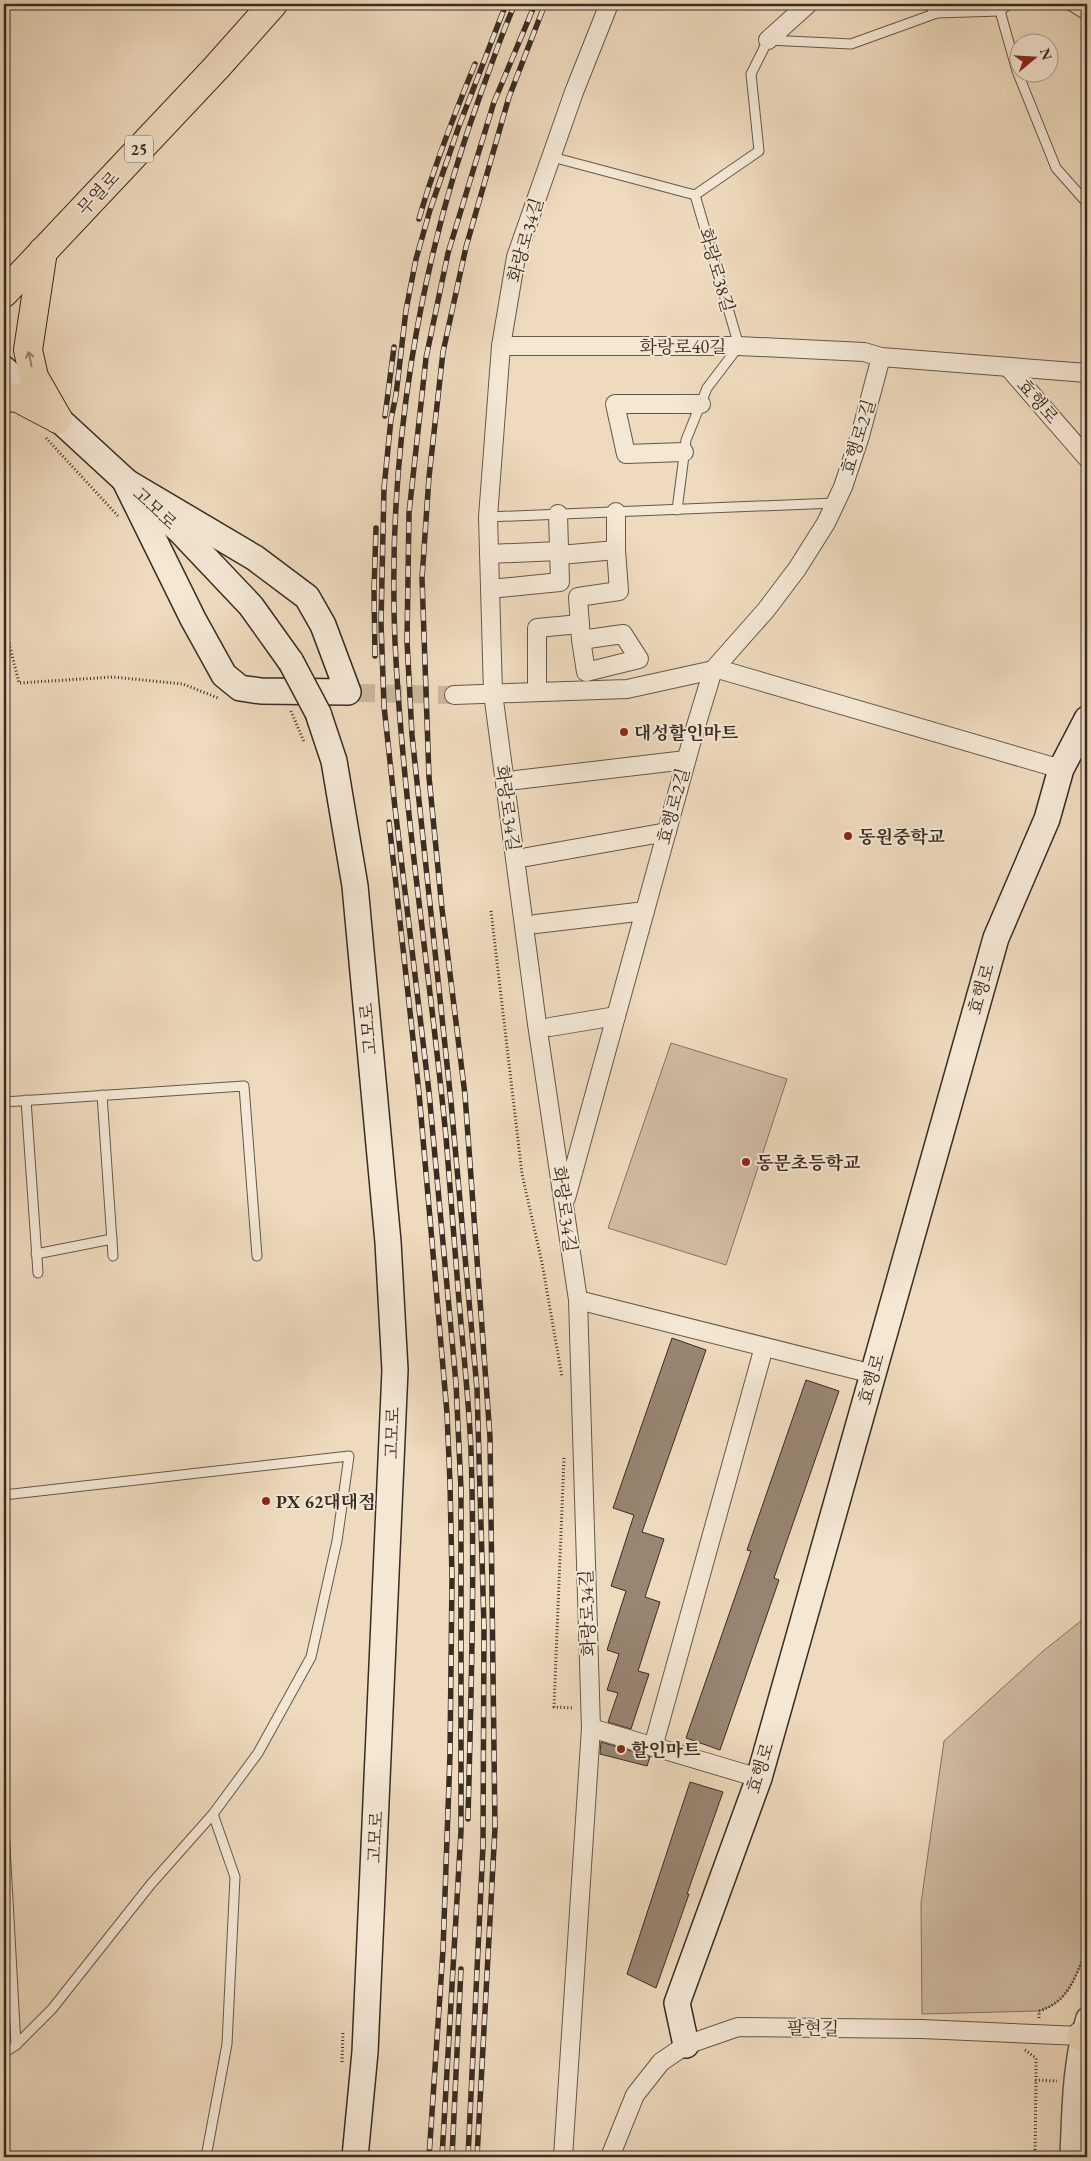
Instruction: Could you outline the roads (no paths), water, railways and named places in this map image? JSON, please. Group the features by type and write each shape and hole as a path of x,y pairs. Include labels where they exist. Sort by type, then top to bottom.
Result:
{"main road":[{"name":"무열로","path":"4,293 216,68 273,4"},
{"path":"43,251 28,350 34,376 51,428"},
{"name":"고모로","path":"4,369 51,428 126,481 180,531 251,606 290,662 318,713 334,761 355,886 388,1242 395,1370 365,2042 355,2157"},
{"path":"4,397 18,398 51,428"},
{"path":"126,481 255,558 307,597 323,625 352,692 261,691 240,688 224,675 126,481"},
{"name":"효행로","path":"686,2045 677,2003 759,1778 996,938 1047,819 1061,769 1087,719"}],"street":[{"name":"화랑로34길","path":"563,2157 591,1728 578,1300 535,1014 493,693 488,517 502,346 516,258 574,92 609,4"},
{"path":"768,40 808,4"},
{"name":"화랑로40길","path":"502,346 739,346 864,352 882,357"},
{"path":"882,357 1087,373"},
{"name":"효행로2길","path":"565,1205 686,760 713,670 766,610 792,576 826,523 843,487 860,436 882,357"},
{"name":"효행로","path":"1008,367 1087,458"},
{"path":"684,452 626,454 615,404 701,404"},
{"path":"537,692 537,628 580,632 578,597 620,591 616,550 616,512"},
{"path":"490,589 560,582 558,514"},
{"path":"489,554 616,550"},
{"path":"454,695 627,689 718,669 1061,769"},
{"name":"화랑로34길","path":"516,780 686,760"},
{"name":"화랑로34길","path":"527,857 667,832"},
{"path":"536,924 645,911"},
{"path":"550,1027 616,1016"},
{"path":"578,1300 873,1374"},
{"path":"653,1747 764,1347"},
{"path":"591,1728 759,1778"},
{"name":"팔현길","path":"610,2157 635,2095 661,2062 686,2045 738,2027 922,2029 1037,2034 1085,2028 1074,2081 1071,2157"}],"lane":[{"path":"927,4 937,14"},
{"path":"552,156 695,195 759,151 751,74 768,40 852,44 937,14 1000,11 1009,4"},
{"path":"1068,4 1087,16"},
{"path":"1000,11 1016,71 1056,168 1087,203"},
{"name":"화랑로38길","path":"695,195 739,346"},
{"path":"677,510 686,440 707,388 739,346"},
{"path":"488,517 835,503"},
{"path":"4,1102 244,1086 258,1256"},
{"path":"102,1095 113,1256"},
{"path":"26,1100 38,1273"},
{"path":"36,1254 112,1239"},
{"path":"4,1495 349,1456 337,1541 311,1657 258,1752 213,1814 151,1884 52,2009 16,2045 4,2053"},
{"path":"206,2157 227,2044 235,1877 213,1814"},
{"path":"4,1828 16,2045"}],"tunnel":[{"path":"357,693 454,695"}],"railway":[{"path":"442,2157 461,1831 461,1489 456,1383 429,1092 384,706 381,623 384,488 391,419 396,395 406,310 416,259 430,210 459,126 506,4"},
{"path":"468,1819 473,1588 468,1398 440,1075 404,766 395,642 394,572 396,501 402,431 424,292 440,224 460,156 482,90 515,4"},
{"path":"468,2157 483,1846 484,1627 477,1389 451,1102 412,735 407,641 409,513 426,358 448,253 494,102 535,4"},
{"path":"477,2157 495,1828 490,1437 465,1095 442,909 429,777 422,578 429,477 443,352 466,247 509,97 545,4"},
{"path":"419,219 445,141 475,64"},
{"path":"385,416 394,347"},
{"path":"375,656 374,590 376,528"},
{"path":"389,822 419,1093 447,1413 450,1483 452,1578 450,1754 443,1950 429,2157"},
{"path":"452,2157 461,1969"}],"place":[{"name":"대성할인마트","path":"624,732"},
{"name":"동원중학교","path":"848,836"},
{"name":"동문초등학교","path":"746,1162"},
{"name":"PX 62대대점","path":"266,1501"},
{"name":"할인마트","path":"621,1749"}]}
